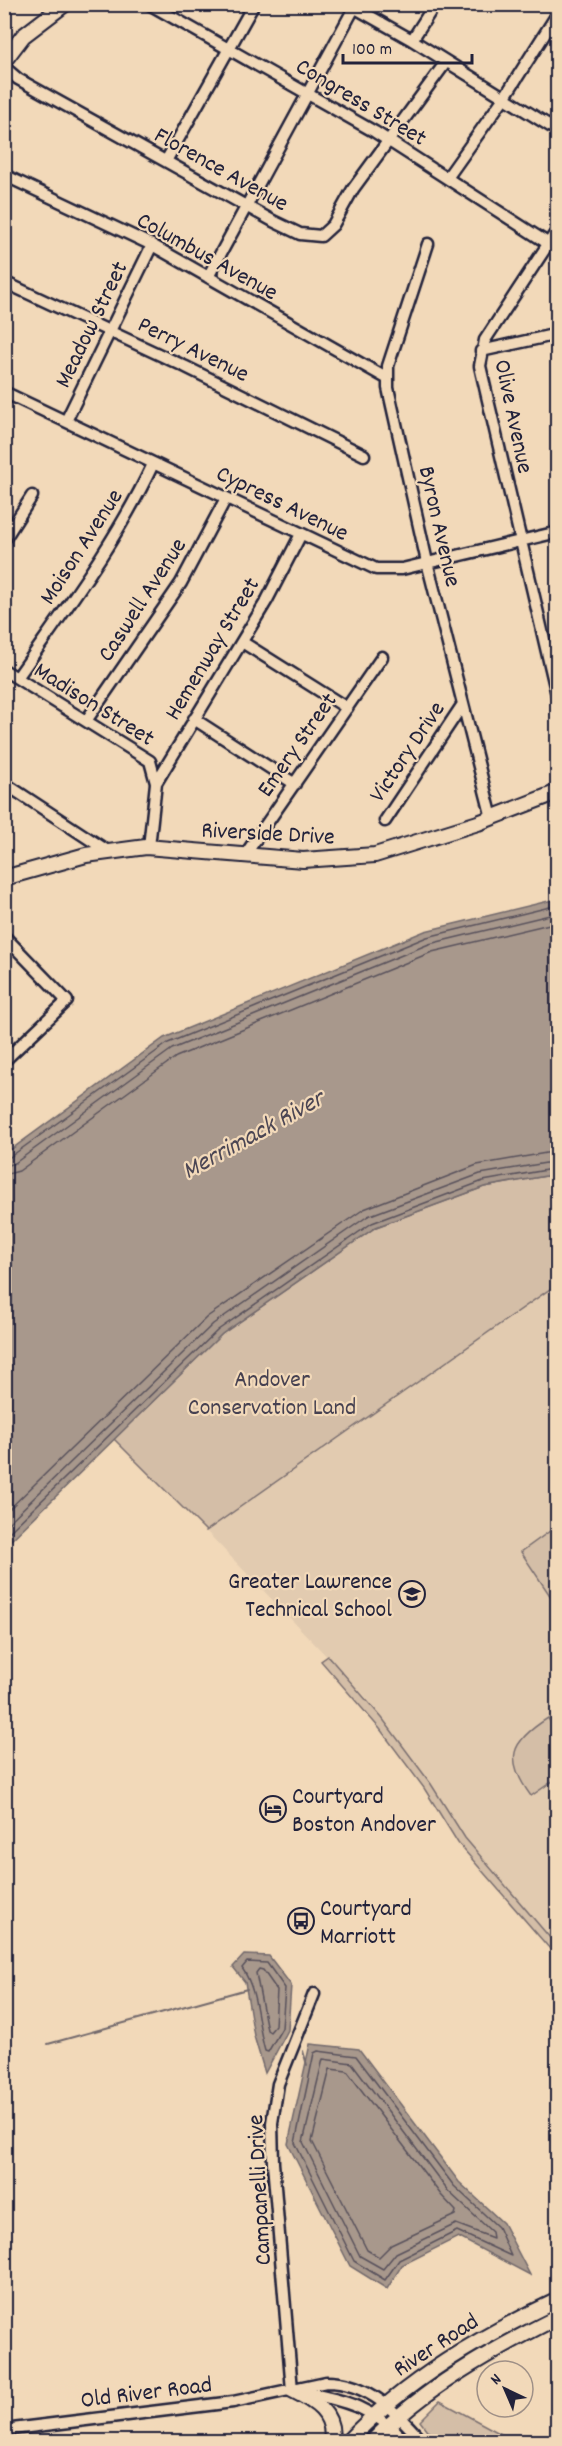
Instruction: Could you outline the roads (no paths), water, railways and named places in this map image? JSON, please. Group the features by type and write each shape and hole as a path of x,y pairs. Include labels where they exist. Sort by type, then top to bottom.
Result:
{"main road":[{"path":"4,61 23,36 65,4"},
{"name":"Riverside Drive","path":"6,876 86,855 149,847 327,860 375,855 406,848 558,792"},
{"name":"River Road","path":"372,2442 393,2414 456,2355 558,2300"},
{"name":"River Road","path":"347,2442 375,2413 393,2414 512,2339 558,2317"},
{"path":"292,2390 321,2407 333,2430 332,2442"}],"street":[{"name":"Congress Street","path":"149,4 388,140 549,244"},
{"path":"166,161 254,4"},
{"path":"412,40 435,4"},
{"path":"208,277 308,93 352,6 412,40 558,131"},
{"path":"447,178 504,98 558,13"},
{"path":"388,140 446,62"},
{"name":"Florence Avenue","path":"4,67 18,79 300,234 321,236 333,225 353,189 388,140"},
{"name":"Columbus Avenue","path":"4,175 152,246 388,378"},
{"path":"558,229 484,340 481,351 558,334"},
{"name":"Byron Avenue","path":"428,244 388,366 388,378 427,562 492,818"},
{"name":"Meadow Street","path":"66,422 152,246"},
{"name":"Perry Avenue","path":"4,282 364,455"},
{"name":"Olive Avenue","path":"481,351 482,379 558,699"},
{"name":"Cypress Avenue","path":"4,392 376,568 402,569 558,532"},
{"name":"Moison Avenue","path":"17,678 98,563 133,508 153,464"},
{"path":"4,540 32,496"},
{"name":"Caswell Avenue","path":"86,721 181,583 226,498"},
{"name":"Hemenway Street","path":"156,783 242,642 301,534"},
{"path":"242,642 347,708"},
{"name":"Emery Street","path":"245,855 382,657"},
{"name":"Madison Street","path":"4,670 150,762 156,783 149,847"},
{"name":"Victory Drive","path":"384,821 462,704"},
{"path":"194,719 295,784"},
{"path":"4,783 109,852"},
{"path":"4,936 67,1000 4,1061"},
{"name":"Campanelli Drive","path":"292,2390 273,2163 272,2123 278,2084 314,1994"},
{"name":"Old River Road","path":"4,2430 233,2402 326,2382 339,2382 367,2392 393,2414"},
{"name":"Old River Road","path":"292,2390 334,2398 375,2413"},
{"path":"393,2414 406,2442"},
{"path":"393,2414 423,2442"}],"water":[{"name":"Merrimack River","path":"557,899 557,1174 484,1187 376,1227 222,1334 5,1546 5,1154 164,1038 425,931"},
{"path":"244,1955 269,1956 291,1985 288,2030 265,2073 254,2036 245,1982 233,1967"},
{"path":"310,2044 359,2049 459,2182 503,2223 530,2275 458,2237 402,2265 387,2289 350,2266 288,2144"}],"waterway":[{"path":"48,2044 247,1989"},
{"path":"4,2045 11,2044"},
{"path":"303,2051 307,2065"}],"place":[{"name":"Greater Lawrence Technical School","path":"412,1594"},
{"name":"Courtyard Boston Andover","path":"273,1809"},
{"name":"Courtyard Marriott","path":"301,1921"}],"park label":[{"name":"Andover Conservation Land","path":"272,1392"}]}
